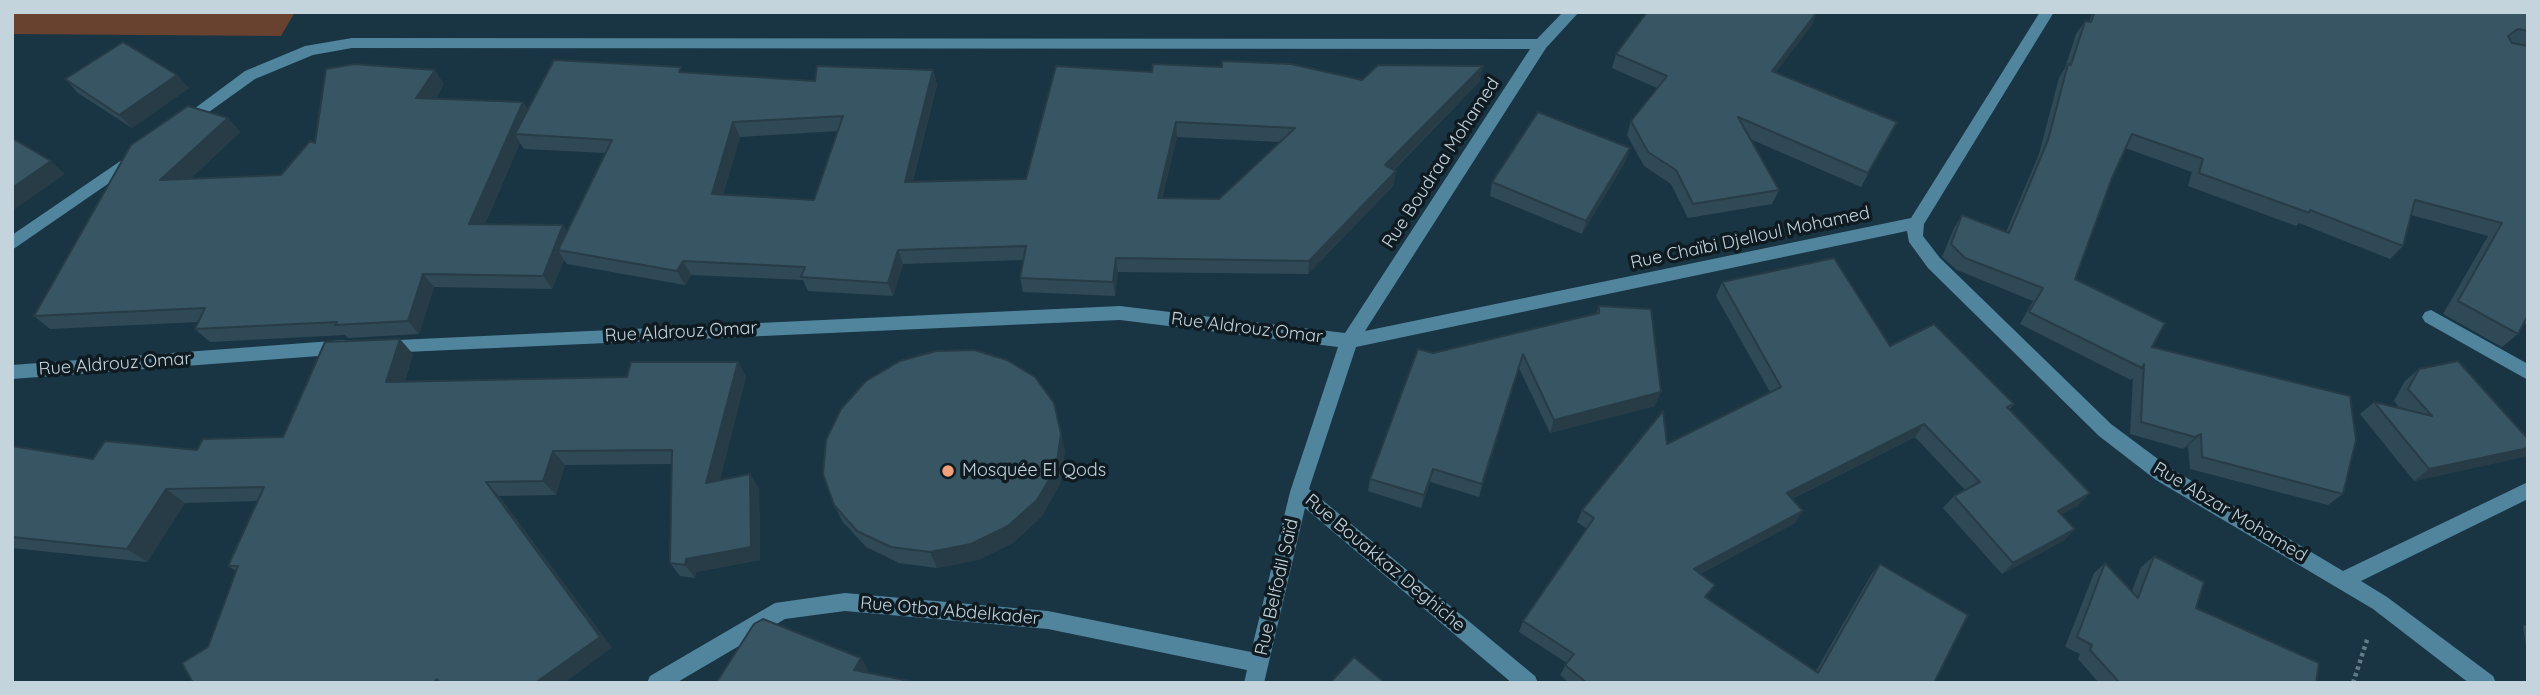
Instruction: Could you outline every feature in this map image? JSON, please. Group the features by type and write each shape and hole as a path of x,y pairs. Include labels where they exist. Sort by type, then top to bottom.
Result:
{"street":[{"name":"Rue Boudraa Mohamed","path":"1349,341 1541,44 1572,12"},
{"path":"1916,223 2047,12"},
{"path":"171,132 250,75 310,50 352,43 1541,44"},
{"path":"12,244 148,148"},
{"name":"Rue Chaïbi Djelloul Mohamed","path":"1349,341 1916,223"},
{"name":"Rue Abzar Mohamed","path":"1916,223 1915,237 1934,263 2105,430 2163,474 2380,603 2486,683"},
{"name":"Rue Aldrouz Omar","path":"12,372 331,348 1120,313 1349,341"},
{"path":"2431,317 2528,373"},
{"name":"Rue Bouakkaz Deghiche","path":"1349,341 1299,492 1528,683"},
{"path":"2344,580 2528,490"},
{"name":"Rue Belfodil Saïd","path":"1256,673 1299,492"},
{"name":"Rue Otba Abdelkader","path":"657,683 782,610 845,602 1048,620 1256,673"}],"path":[{"path":"2353,683 2380,603"}],"shaded area":[{"path":"12,12 295,12 281,36 12,34"}],"building":[{"path":"1647,12 1817,12 1772,71 1897,122 1868,173 1738,117 1779,190 1693,204 1676,170 1648,152 1631,121 1667,76 1616,54"},
{"path":"2095,12 2528,12 2528,31 2518,29 2508,36 2512,43 2528,46 2528,315 2518,334 2458,301 2502,223 2415,200 2403,246 2310,210 2309,213 2199,173 2203,159 2132,134 2112,178 2075,279 2165,323 2152,347 2350,396 2356,440 2343,494 2202,457 2201,434 2195,437 2141,422 2144,364 2142,368 2029,312 2043,288 1965,258 1951,244 1962,215 2009,233 2048,140 2068,64 2071,65 2085,21 2091,22"},
{"path":"123,42 177,75 119,115 65,79"},
{"path":"554,60 681,67 679,72 815,81 817,66 933,70 905,182 1026,179 1056,66 1152,72 1153,64 1222,67 1222,61 1291,64 1362,80 1378,65 1483,66 1385,165 1396,171 1309,261 1116,258 1113,282 1020,278 1026,246 898,250 888,283 801,277 805,267 683,261 677,271 558,250 612,140 515,134","holes":["843,116 814,200 712,194 733,122","1176,122 1295,128 1219,199 1158,198"]},
{"path":"354,64 435,70 416,98 523,102 469,224 563,225 543,276 423,274 408,321 195,329 205,308 34,316 131,145 188,106 228,118 160,180 281,175 310,141 315,143 326,69"},
{"path":"1538,112 1630,148 1586,221 1492,182"},
{"path":"12,138 51,161 12,188"},
{"path":"1834,258 1890,346 1934,324 2014,404 2007,407 2090,493 2058,511 2075,529 2013,563 1954,496 1980,482 1924,424 1787,493 1803,511 1694,569 1715,585 1705,597 1818,673 1880,564 1968,615 1934,683 1587,683 1565,665 1574,654 1523,621 1594,518 1582,510 1663,411 1667,444 1781,387 1722,282"},
{"path":"1599,306 1651,309 1661,392 1554,420 1523,354 1482,484 1433,469 1424,495 1370,479 1418,349 1433,353 1599,313"},
{"path":"400,339 386,382 627,377 631,362 738,362 706,483 750,474 751,547 686,559 685,565 670,563 672,450 553,451 543,481 486,482 600,637 535,683 440,683 437,679 433,683 193,683 182,663 208,647 238,566 228,566 264,487 166,489 127,549 12,537 12,446 93,459 105,441 197,450 203,439 283,437 325,342"},
{"name":"Mosquée El Qods","path":"974,350 1007,360 1035,377 1054,403 1061,434 1056,468 1037,500 1008,526 971,544 930,552 891,547 857,531 834,505 823,474 826,440 841,409 866,381 900,361 936,351"},
{"path":"2458,361 2528,439 2528,448 2429,469 2374,402 2432,416 2408,389 2419,369"},
{"path":"2154,556 2204,582 2196,608 2319,663 2316,683 2120,683 2090,650 2092,645 2077,637 2105,563 2138,598"},
{"path":"763,619 861,658 854,670 919,683 716,683 754,624"},
{"path":"1354,657 1385,683 1330,683"}],"place":[{"name":"Mosquée El Qods","path":"948,471"}]}
